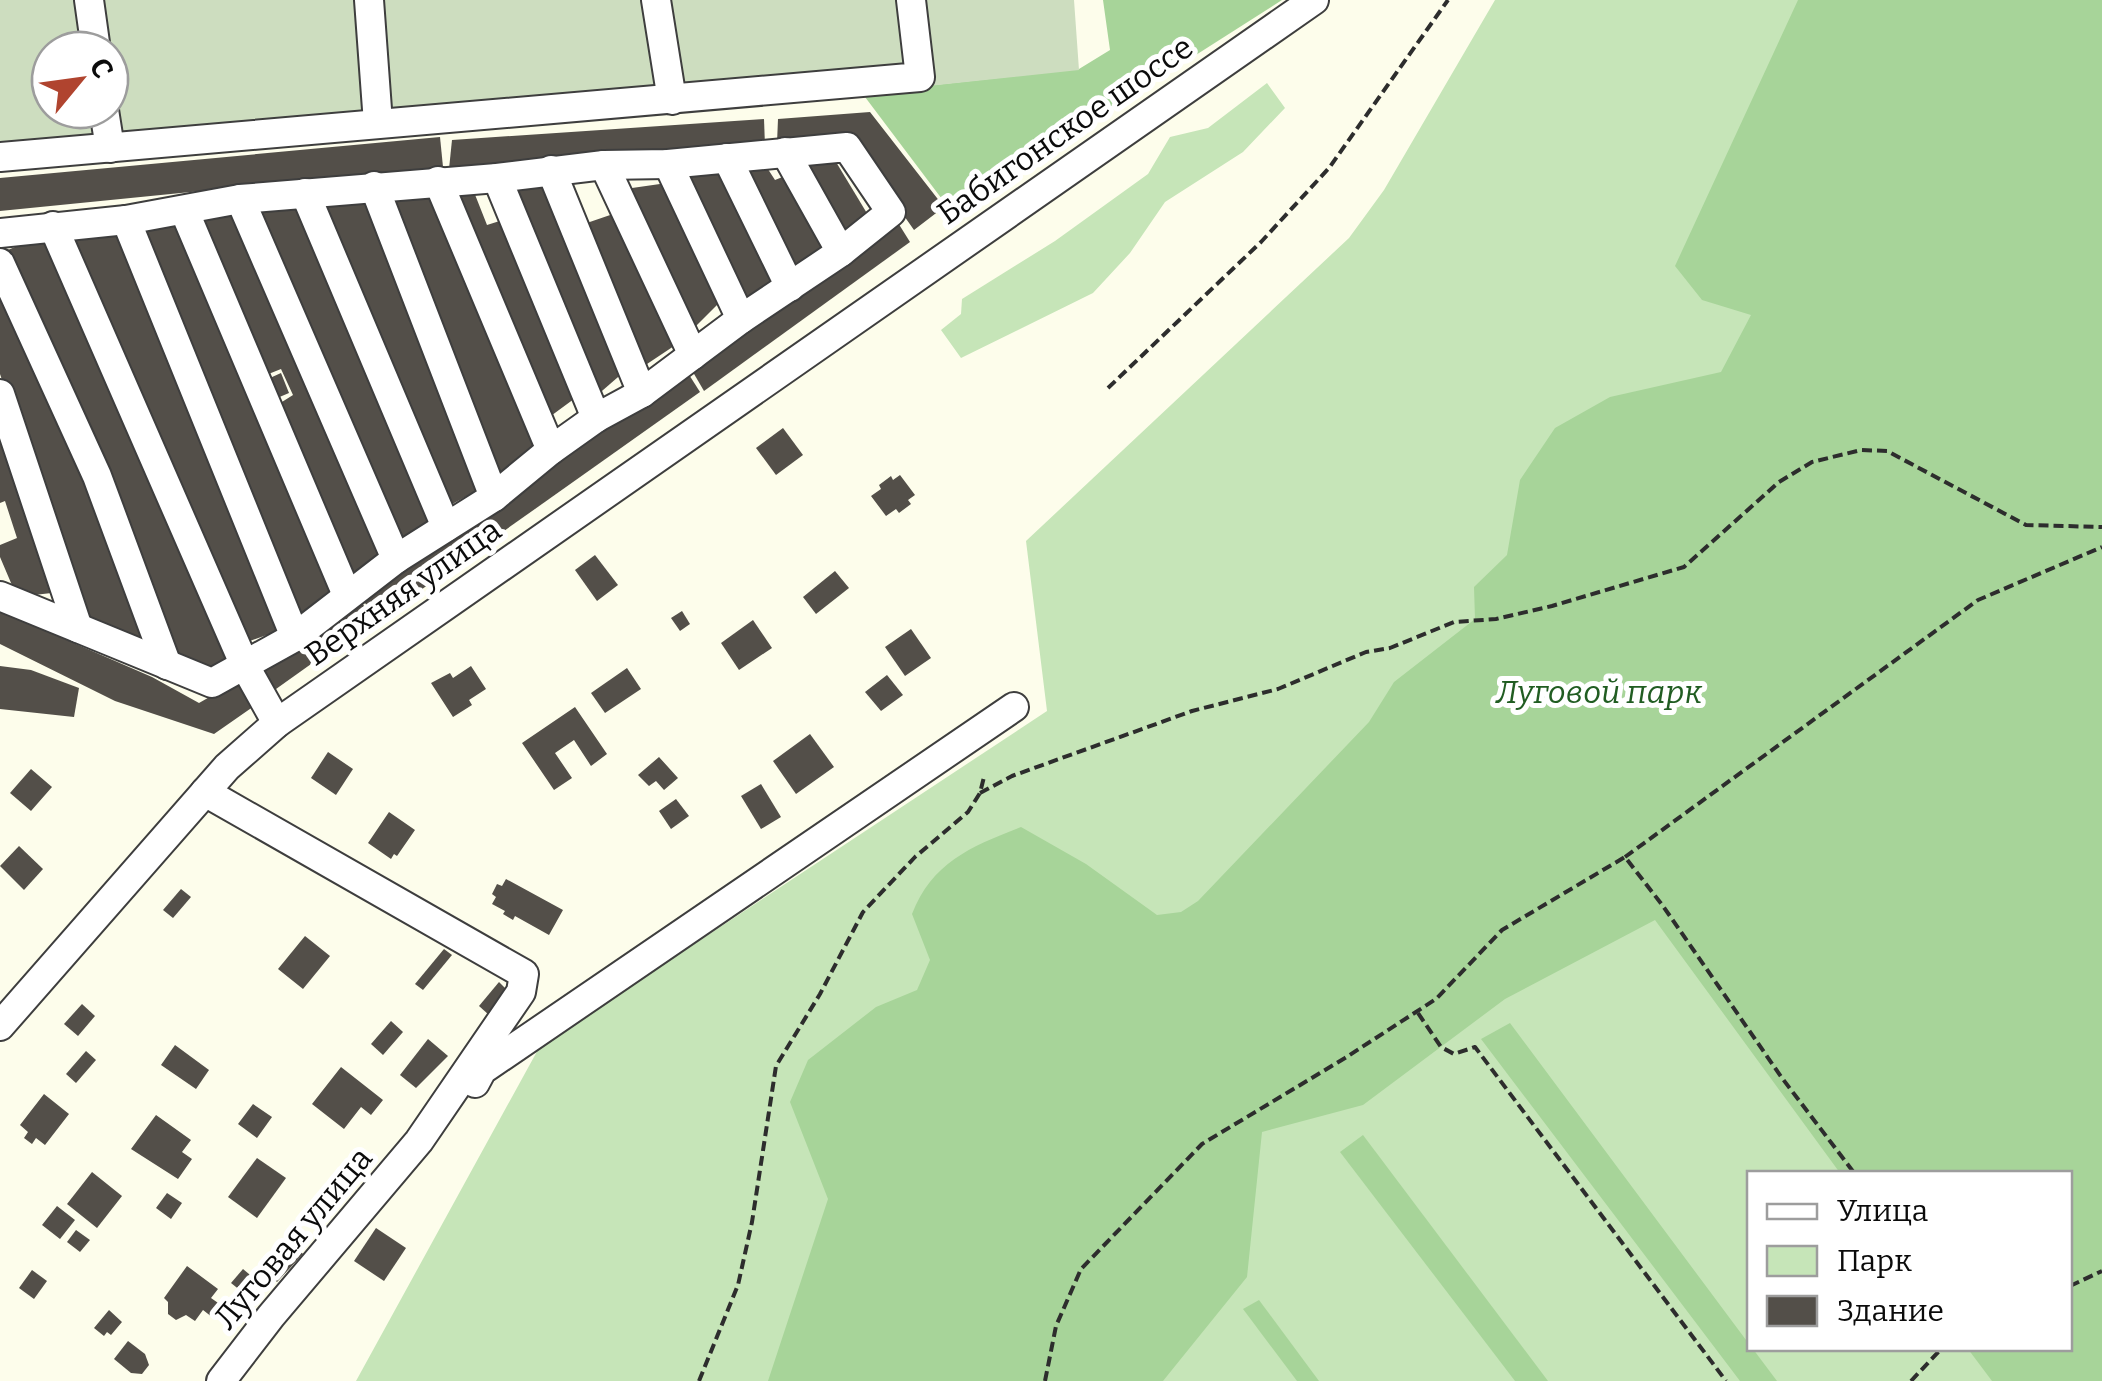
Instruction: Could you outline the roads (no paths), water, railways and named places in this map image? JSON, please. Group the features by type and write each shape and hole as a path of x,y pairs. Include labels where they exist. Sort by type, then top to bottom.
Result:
{"street":[{"path":"89,0 93,30"},
{"path":"369,0 378,123"},
{"path":"656,0 672,100"},
{"path":"0,157 920,77 911,0"},
{"name":"Бабигонское шоссе","path":"906,284 1314,0"},
{"path":"107,130 110,148"},
{"path":"0,233 126,220 240,199 846,147 891,212 642,393 596,418 551,450 494,497 396,559 295,637 212,683 78,628 2,591"},
{"path":"786,152 841,252"},
{"path":"728,158 790,287"},
{"path":"668,164 741,319"},
{"path":"604,165 693,355"},
{"path":"551,170 642,393"},
{"path":"497,178 596,418"},
{"path":"438,180 551,450"},
{"path":"374,186 494,497"},
{"path":"305,193 446,527"},
{"path":"240,199 396,559"},
{"path":"184,210 346,595"},
{"path":"126,220 295,637"},
{"path":"53,226 245,666 278,723"},
{"path":"0,263 97,476 167,665"},
{"name":"Верхняя улица","path":"0,1026 227,767 278,723 906,284"},
{"path":"0,394 78,628"},
{"path":"439,1112 469,1092 482,1070 1014,707"},
{"path":"205,792 524,974 521,992 439,1112"},
{"name":"Луговая улица","path":"221,1381 439,1112"}],"park label":[{"name":"Луговой парк","path":"1599,692"}]}
